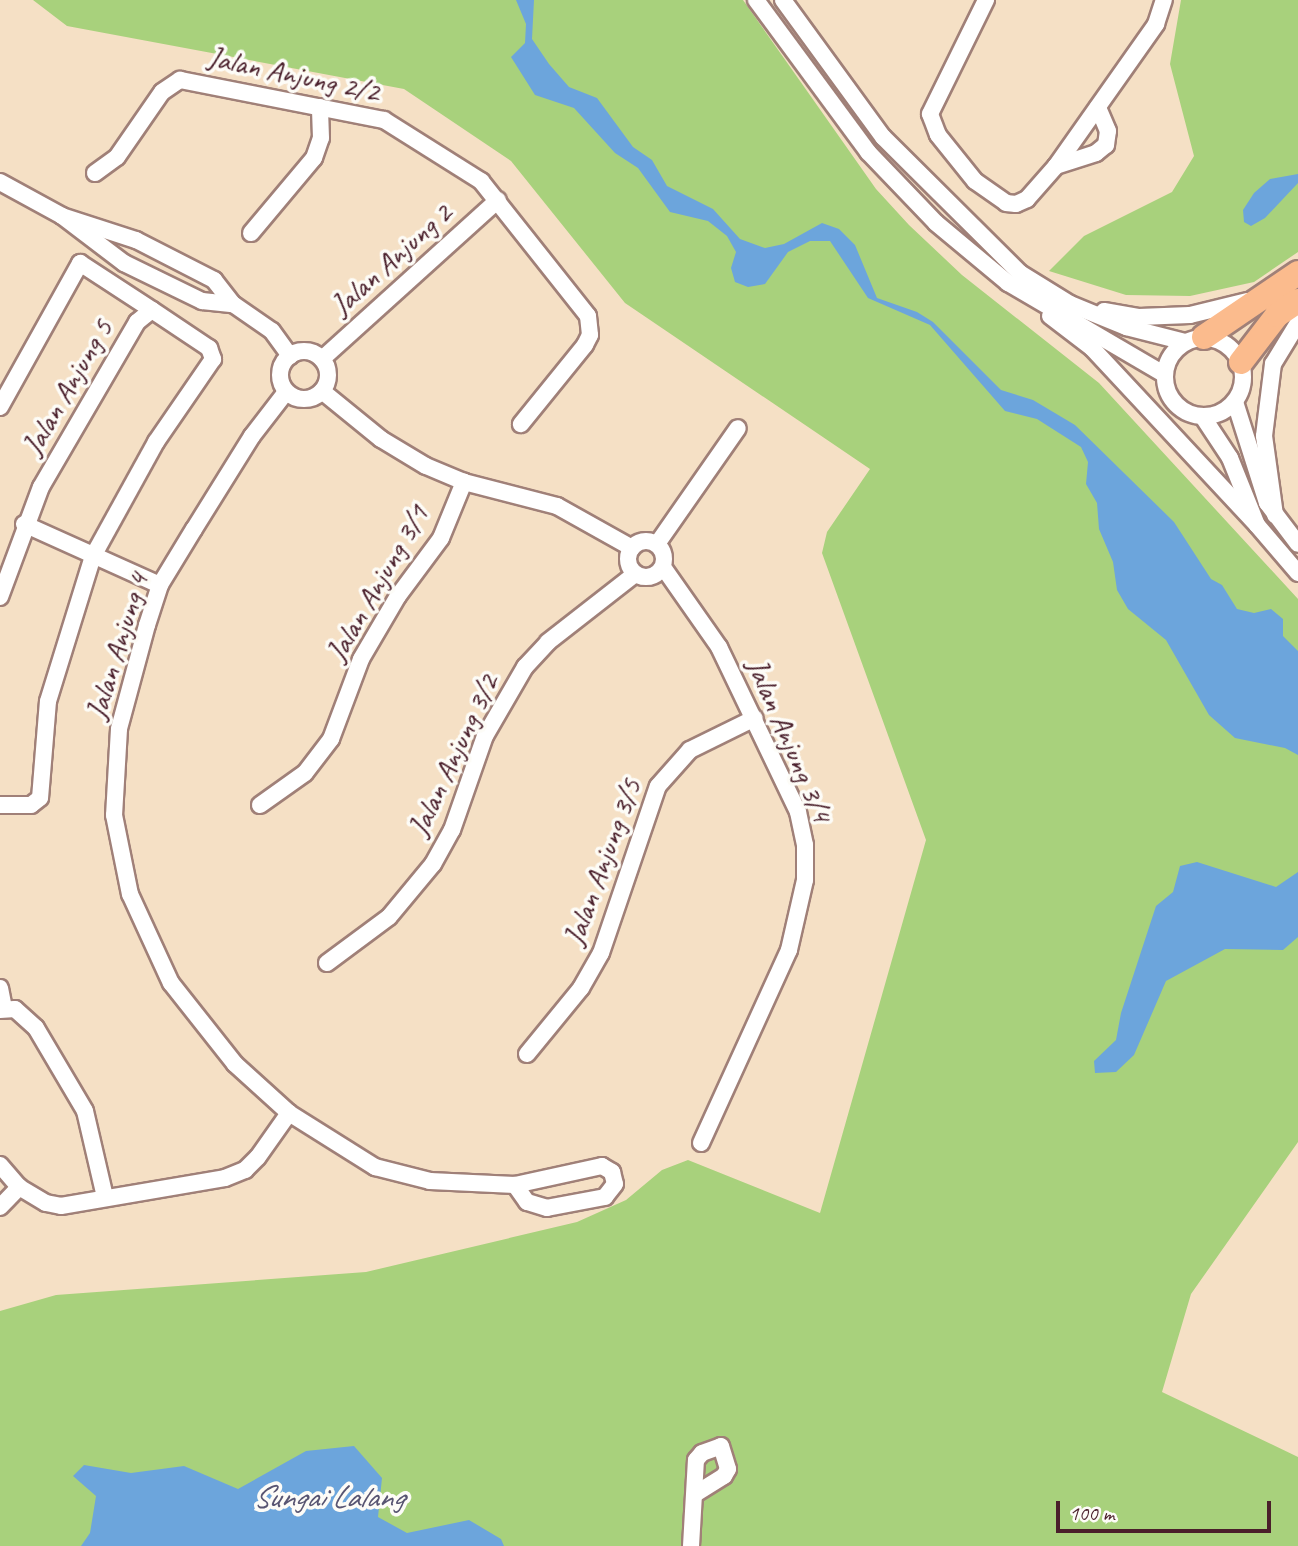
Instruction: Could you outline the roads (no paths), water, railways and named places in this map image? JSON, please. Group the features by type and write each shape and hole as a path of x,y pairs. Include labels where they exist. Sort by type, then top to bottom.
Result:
{"highway":[{"path":"1241,362 1277,315 1298,273"},
{"path":"1195,339 1288,295"}],"street":[{"path":"756,0 868,152 936,223 1092,348 1257,525 1298,573"},
{"path":"783,0 883,137 1020,273 1070,304 1126,327 1195,339 1233,349 1241,362 1244,376 1235,402 1220,414 1203,417"},
{"path":"986,0 933,103 932,125 975,181 1006,203 1027,199 1056,166 1156,23 1164,0"},
{"name":"Jalan Anjung 2/2","path":"96,173 117,157 162,92 180,80 384,120 481,181 588,316 590,326 585,345 521,424"},
{"path":"251,233 314,158 321,138 320,107"},
{"path":"1056,166 1096,153 1106,145 1108,131 1098,107"},
{"path":"0,182 62,216 124,264 202,302 233,304"},
{"name":"Jalan Anjung 2","path":"322,359 498,200"},
{"path":"62,216 136,240 214,280 233,304 272,331 290,356"},
{"path":"0,407 80,263 209,348 214,359 156,442 93,556 48,701 40,798 31,805 0,805"},
{"path":"1008,283 1164,374"},
{"path":"1070,304 1139,317 1190,315 1288,295"},
{"name":"Jalan Anjung 5","path":"0,597 24,524 137,322 152,310"},
{"path":"1275,515 1266,424 1273,364 1298,323"},
{"path":"1195,339 1171,355 1164,374 1174,403 1203,417 1230,458 1257,525"},
{"path":"307,351 322,359 328,375 322,391 304,400 286,392 280,373 290,356 307,351"},
{"path":"322,391 381,439 426,467 464,482 557,506 632,548"},
{"name":"Jalan Anjung 4","path":"286,392 227,473 160,585 119,729 114,816 130,894 171,983 235,1064 289,1113 375,1167 401,1177 515,1185 602,1166 612,1172 615,1184 605,1197 547,1208 527,1202 515,1185"},
{"path":"1235,402 1247,448 1275,515 1298,544"},
{"path":"657,544 738,429"},
{"name":"Jalan Anjung 3/1","path":"260,804 305,773 331,739 361,659 398,596 440,538 464,482"},
{"path":"24,524 160,585"},
{"path":"647,541 657,544 664,555 663,567 647,578 635,574 628,561 632,548 647,541"},
{"name":"Jalan Anjung 3/4","path":"663,567 719,647 798,812 805,880 789,950 701,1143"},
{"name":"Jalan Anjung 3/2","path":"327,963 389,917 433,864 464,802 485,736 525,667 548,642 635,574"},
{"name":"Jalan Anjung 3/5","path":"527,1054 581,988 601,953 658,786 690,750 755,719"},
{"path":"0,988 2,1009 27,1017 36,1028 85,1111 105,1197"},
{"path":"0,1165 19,1187 46,1203 61,1206 225,1178 245,1170 289,1113"},
{"path":"0,1208 19,1187"},
{"path":"691,1546 695,1494"}],"water":[{"path":"516,0 534,0 532,39 549,64 569,87 597,98 633,147 652,160 667,186 713,209 740,239 765,248 784,244 822,223 839,229 855,245 877,298 917,312 933,322 1001,390 1033,400 1075,425 1174,522 1211,579 1222,585 1237,609 1254,613 1271,609 1283,619 1283,636 1298,651 1298,755 1285,748 1235,738 1209,715 1166,640 1128,609 1117,590 1113,562 1099,529 1097,503 1086,484 1088,462 1081,447 1037,419 1005,411 930,325 868,298 830,241 810,241 788,252 765,284 748,287 735,282 731,268 736,252 727,236 708,221 670,212 638,168 615,153 574,108 535,95 511,57 525,43 526,24"},
{"path":"1298,174 1298,183 1265,218 1251,226 1244,222 1243,210 1254,193 1270,179"},
{"path":"1197,862 1276,887 1298,872 1298,937 1283,950 1225,949 1166,981 1134,1055 1116,1072 1095,1073 1094,1061 1116,1040 1121,1013 1156,906 1173,892 1180,866"},
{"name":"Sungai Lalang","path":"354,1446 382,1478 378,1517 407,1533 469,1520 501,1539 504,1546 81,1546 90,1533 96,1496 73,1476 84,1465 131,1473 184,1466 238,1489 306,1451"}]}
